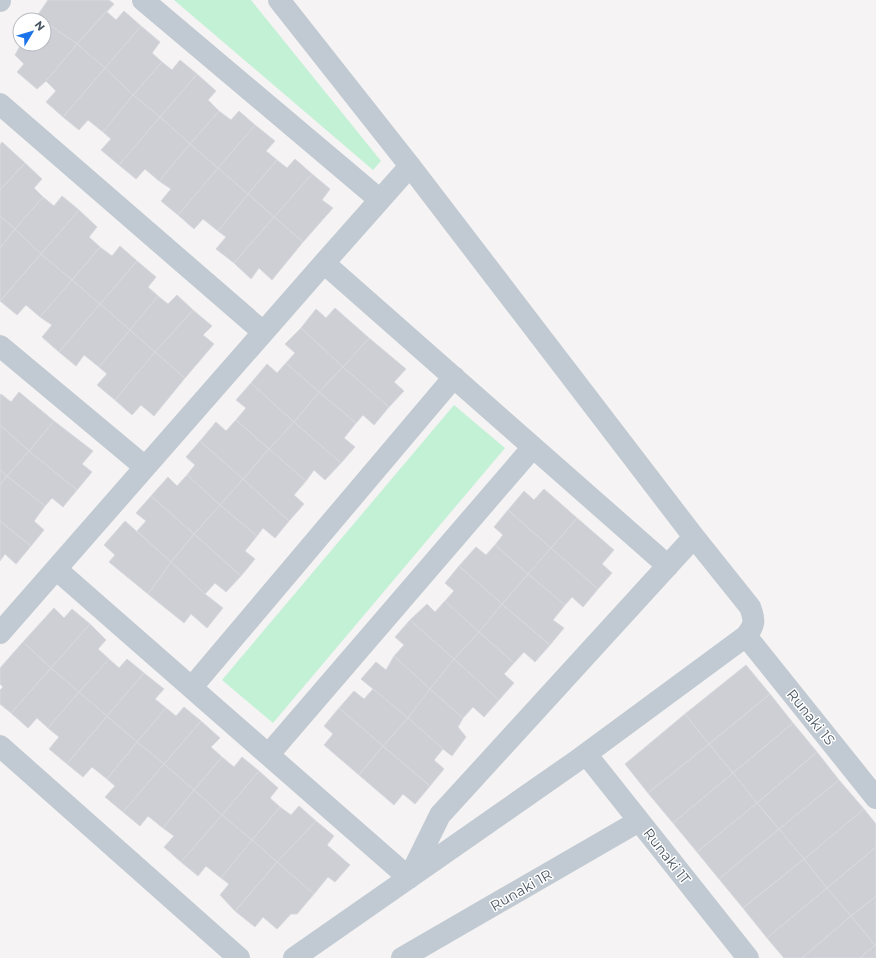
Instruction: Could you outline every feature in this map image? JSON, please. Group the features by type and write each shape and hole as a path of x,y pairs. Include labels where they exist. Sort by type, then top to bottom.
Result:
{"street":[{"path":"143,0 380,200"},
{"path":"279,0 410,166 694,537 750,606 754,621 752,629 746,636 586,754 294,958"},
{"path":"0,104 263,332"},
{"path":"0,633 410,166"},
{"path":"324,263 668,566"},
{"path":"3,354 145,468"},
{"path":"192,687 454,377"},
{"path":"269,754 533,447"},
{"path":"409,878 440,815 694,537"},
{"path":"56,569 409,878"},
{"name":"Runaki 1S","path":"746,636 876,798"},
{"path":"0,746 239,958"},
{"name":"Runaki 1T","path":"586,754 748,958"},
{"name":"Runaki 1R","path":"402,958 639,822"}],"green space":[{"path":"174,0 251,0 381,161 373,170"},
{"path":"454,405 505,448 273,723 222,680"}],"building":[{"path":"48,0 109,0 114,4 77,44 52,27 52,12 40,12"},
{"path":"106,11 116,20 124,11 141,26 105,68 77,44"},
{"path":"141,26 160,42 152,53 162,62 133,95 105,68"},
{"path":"52,27 77,44 46,81 37,89 17,72 24,64 15,55 17,52 52,52"},
{"path":"77,44 105,68 63,117 46,102 56,91 46,81"},
{"path":"180,60 197,74 160,117 133,95 162,62 172,70"},
{"path":"105,68 133,95 103,132 88,120 79,130 63,117"},
{"path":"197,74 216,91 208,100 219,111 190,144 160,117"},
{"path":"133,95 160,117 119,165 101,150 111,139 103,132"},
{"path":"219,111 231,120 239,111 255,125 218,168 190,144"},
{"path":"160,117 190,144 159,181 145,169 136,179 119,165"},
{"path":"255,125 275,141 266,151 277,160 248,194 218,168"},
{"path":"2,142 25,163 0,190 0,145"},
{"path":"190,144 218,168 178,215 161,201 171,189 159,181"},
{"path":"295,159 312,174 274,217 248,194 277,160 287,168"},
{"path":"25,163 42,179 34,188 43,197 15,229 0,216 0,190"},
{"path":"218,168 248,194 218,231 203,219 194,229 178,215"},
{"path":"312,174 330,189 322,200 333,208 303,242 274,217"},
{"path":"248,194 274,217 234,263 216,249 226,237 218,231"},
{"path":"62,196 79,210 41,254 15,229 43,197 54,206"},
{"path":"79,210 97,227 89,237 100,247 72,280 41,254"},
{"path":"0,216 15,229 0,248"},
{"path":"274,217 303,242 272,280 259,268 251,279 234,263"},
{"path":"15,229 41,254 0,301 0,248"},
{"path":"120,246 137,261 100,304 72,280 100,247 112,256"},
{"path":"41,254 72,280 40,317 26,305 17,315 0,301"},
{"path":"137,261 156,277 148,287 158,296 130,330 100,304"},
{"path":"72,280 100,304 59,352 42,337 52,325 40,317"},
{"path":"177,295 193,310 155,352 130,330 158,296 168,304"},
{"path":"100,304 130,330 99,367 84,355 76,366 59,352"},
{"path":"335,308 369,338 343,367 301,328 316,309 326,318"},
{"path":"193,310 212,326 203,335 214,344 185,378 155,352"},
{"path":"301,328 343,367 319,392 286,363 295,353 285,344"},
{"path":"130,330 155,352 115,400 97,385 107,374 99,367"},
{"path":"369,338 406,369 394,382 404,391 389,407 343,367"},
{"path":"155,352 185,378 154,416 141,405 132,415 115,400"},
{"path":"286,363 319,392 294,422 251,383 267,364 277,373"},
{"path":"343,367 389,407 374,425 363,415 356,423 319,392"},
{"path":"251,383 294,422 269,449 236,420 246,408 236,400"},
{"path":"19,392 54,421 29,451 0,425 0,395 1,394 11,402"},
{"path":"319,392 356,423 344,438 355,447 341,463 294,422"},
{"path":"236,420 269,449 243,479 200,441 216,422 226,431"},
{"path":"54,421 93,451 82,464 92,472 77,490 29,451"},
{"path":"294,422 341,463 325,480 314,470 306,481 269,449"},
{"path":"0,425 29,451 7,476 0,470"},
{"path":"200,441 243,479 220,505 187,475 195,465 186,457"},
{"path":"269,449 306,481 294,495 304,504 289,521 243,479"},
{"path":"29,451 77,490 63,507 52,498 45,506 7,476"},
{"path":"0,470 7,476 0,485"},
{"path":"187,475 220,505 194,534 151,496 168,477 177,486"},
{"path":"7,476 45,506 34,521 44,530 31,546 0,521 0,485"},
{"path":"243,479 289,521 275,538 263,528 257,536 220,505"},
{"path":"544,489 577,518 551,548 508,510 524,491 534,500"},
{"path":"151,496 194,534 171,562 137,531 146,521 136,513"},
{"path":"220,505 257,536 245,551 255,559 241,576 194,534"},
{"path":"508,510 551,548 528,574 495,545 503,535 494,527"},
{"path":"577,518 614,550 602,564 612,573 598,589 551,548"},
{"path":"0,521 31,546 16,564 5,554 0,561"},
{"path":"125,521 171,562 148,594 109,562 115,555 104,545"},
{"path":"194,534 241,576 226,592 215,583 205,594 171,562"},
{"path":"495,545 528,574 502,604 459,566 476,547 486,555"},
{"path":"551,548 598,589 583,607 572,597 565,605 528,574"},
{"path":"171,562 205,594 223,608 207,628 191,614 184,623 148,594"},
{"path":"459,566 502,604 479,632 445,601 454,591 445,583"},
{"path":"528,574 565,605 553,620 564,628 550,645 502,604"},
{"path":"445,601 479,632 454,659 410,620 427,604 435,612"},
{"path":"502,604 550,645 535,662 524,652 514,663 479,632"},
{"path":"54,608 64,618 72,609 90,624 51,668 23,642"},
{"path":"410,620 454,659 430,689 394,656 404,645 395,637"},
{"path":"90,624 106,640 98,649 109,659 79,692 51,668"},
{"path":"479,632 514,663 504,674 514,683 499,700 454,659"},
{"path":"23,642 51,668 11,713 0,704 0,690 3,687 0,684 0,668"},
{"path":"394,656 430,689 408,718 361,679 376,662 386,670"},
{"path":"109,659 119,668 127,659 144,673 107,716 79,692"},
{"path":"454,659 499,700 484,717 473,707 463,718 430,689"},
{"path":"746,665 770,694 709,744 685,714"},
{"path":"51,668 79,692 48,728 37,718 28,728 11,713"},
{"path":"144,673 164,689 155,699 166,708 137,742 107,716"},
{"path":"373,689 408,718 383,746 339,708 354,691 364,699"},
{"path":"430,689 463,718 458,727 466,737 452,756 408,718"},
{"path":"79,692 107,716 67,764 49,749 59,737 48,728"},
{"path":"770,694 793,723 733,773 709,744"},
{"path":"184,707 201,721 164,764 137,742 166,708 176,716"},
{"path":"339,708 383,746 359,775 324,745 333,734 324,726"},
{"path":"685,714 709,744 648,793 625,764"},
{"path":"107,716 137,742 107,779 92,767 83,777 67,764"},
{"path":"408,718 443,749 434,760 444,769 430,786 383,746"},
{"path":"201,721 220,738 211,747 222,757 194,790 164,764"},
{"path":"793,723 817,752 757,803 733,773"},
{"path":"137,742 164,764 123,812 105,797 115,786 107,779"},
{"path":"709,744 733,773 673,823 648,793"},
{"path":"383,746 430,786 415,804 403,794 394,805 359,775"},
{"path":"817,752 839,780 779,829 757,803"},
{"path":"222,757 234,767 242,757 259,771 222,815 194,790"},
{"path":"164,764 194,790 163,828 148,816 140,826 123,812"},
{"path":"259,771 278,788 270,798 280,807 252,840 222,815"},
{"path":"733,773 757,803 697,852 673,823"},
{"path":"839,780 864,809 804,859 779,829"},
{"path":"194,790 222,815 181,862 164,847 174,836 163,828"},
{"path":"757,803 779,829 719,879 697,852"},
{"path":"299,806 316,821 277,862 252,840 280,807 291,815"},
{"path":"864,809 876,824 876,847 827,888 804,859"},
{"path":"222,815 252,840 221,878 206,866 198,876 181,862"},
{"path":"316,821 334,836 327,845 350,865 335,882 328,877 314,894 277,862"},
{"path":"779,829 804,859 743,908 719,879"},
{"path":"252,840 277,862 235,911 220,895 229,884 221,878"},
{"path":"876,847 876,896 851,916 827,888"},
{"path":"804,859 827,888 767,938 743,908"},
{"path":"277,862 314,894 297,914 291,914 277,929 263,917 255,927 235,911"},
{"path":"827,888 851,916 802,958 784,958 767,938"},
{"path":"876,896 876,945 875,945 851,916"},
{"path":"851,916 875,945 860,958 802,958"},
{"path":"875,945 876,958 860,958"}]}
